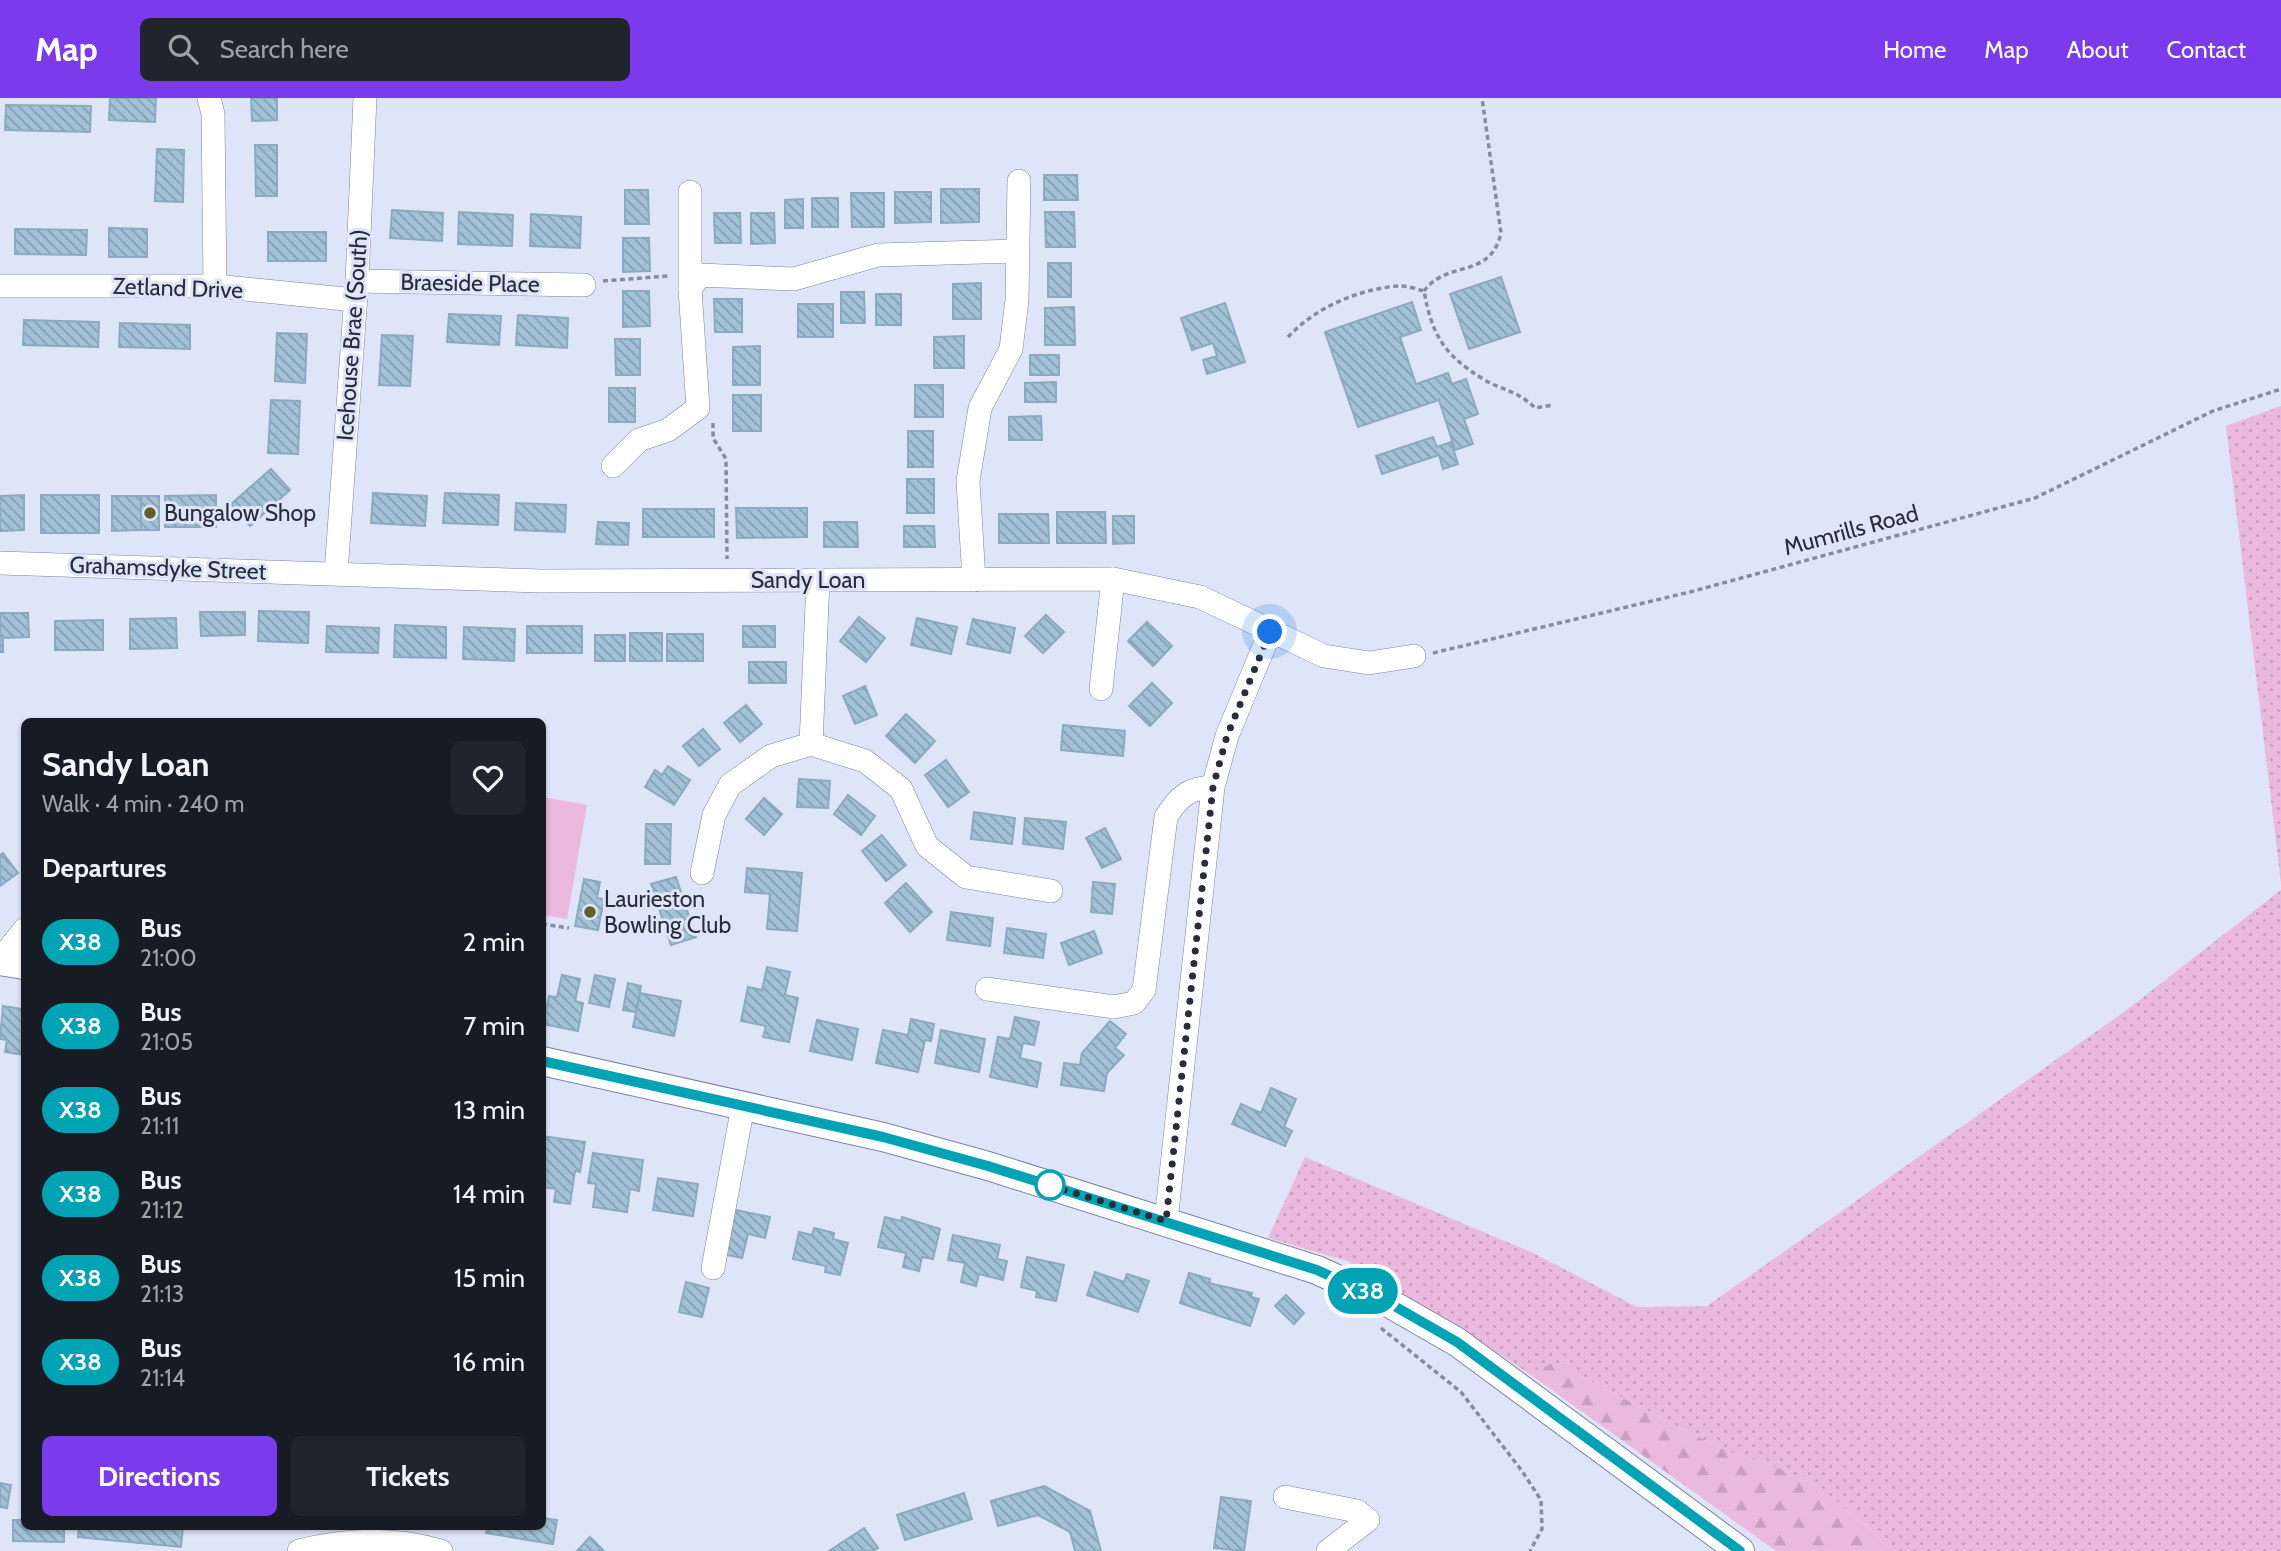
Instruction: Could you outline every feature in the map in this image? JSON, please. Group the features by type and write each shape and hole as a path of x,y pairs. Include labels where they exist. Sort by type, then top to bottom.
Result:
{"main road":[{"path":"0,960 21,964"},
{"path":"546,1062 935,1152 1166,1221 1317,1270 1423,1322 1457,1342 1740,1551"}],"street":[{"path":"209,98 213,114 215,286"},
{"name":"Icehouse Brae (South)","path":"336,573 356,290 365,98"},
{"path":"974,580 968,481 980,408 1011,349 1017,300 1019,181"},
{"path":"612,466 639,440 668,430 698,408 690,284 690,191"},
{"path":"690,284 700,275 794,279 878,255 1017,251"},
{"name":"Braeside Place","path":"356,290 584,285"},
{"name":"Zetland Drive","path":"0,286 215,286 356,290"},
{"name":"Grahamsdyke Street","path":"0,563 336,573"},
{"name":"Sandy Loan","path":"336,573 541,581 1113,579 1200,597 1324,656 1369,663 1414,656"},
{"path":"1101,689 1113,579"},
{"path":"811,744 818,580"},
{"path":"1166,1221 1213,787 1227,736 1270,632"},
{"path":"702,873 714,815 730,785 771,756 811,744 864,761 901,789 927,846 966,877 1051,891"},
{"path":"987,989 1114,1007 1134,1003 1144,990 1166,817 1175,802 1192,788 1213,787"},
{"path":"0,960 21,934"},
{"path":"713,1268 743,1106"},
{"path":"1285,1497 1357,1511 1368,1520 1328,1551"},
{"path":"299,1551 370,1539 441,1551"}],"path":[{"path":"1424,291 1434,279 1483,263 1497,250 1501,233 1482,98"},
{"path":"584,285 607,279 661,275 690,284"},
{"path":"1287,337 1306,318 1336,302 1399,285 1424,291"},
{"path":"1424,291 1438,342 1483,379 1522,395 1535,408 1553,405"},
{"name":"Mumrills Road","path":"1414,656 1465,647 1690,592 2035,498 2213,411 2281,389"},
{"path":"698,408 712,408 713,438 726,459 726,580"},
{"path":"546,925 569,928"},
{"path":"1370,1322 1461,1391 1522,1471 1541,1500 1542,1529 1530,1551"}],"green space":[{"path":"2281,406 2281,883 2226,426"},
{"path":"546,798 587,805 567,919 546,916"},
{"path":"2281,890 2281,1551 1891,1551 1871,1530 1822,1489 1779,1468 1722,1449 1553,1362 1531,1375 1470,1334 1347,1261 1268,1238 1305,1157 1531,1252 1637,1307 1707,1306 2124,1012"},
{"path":"1553,1362 1722,1449 1779,1468 1822,1489 1871,1530 1891,1551 1776,1551 1531,1375"}],"building":[{"path":"110,98 156,98 155,122 109,120"},
{"path":"251,98 277,98 277,120 252,121"},
{"path":"6,105 91,106 90,132 5,130"},
{"path":"255,145 277,145 277,196 256,196"},
{"path":"157,149 184,150 183,202 155,201"},
{"path":"1044,175 1077,175 1078,200 1044,200"},
{"path":"941,189 979,189 979,222 941,223"},
{"path":"625,190 648,190 649,224 625,224"},
{"path":"895,192 931,192 931,222 895,223"},
{"path":"851,193 884,193 884,227 852,227"},
{"path":"812,198 838,198 838,227 812,227"},
{"path":"803,199 803,228 785,228 785,200"},
{"path":"392,210 443,213 442,241 390,238"},
{"path":"459,212 513,215 512,246 458,244"},
{"path":"1045,212 1074,212 1075,247 1046,247"},
{"path":"714,213 740,213 741,243 715,243"},
{"path":"751,213 774,213 775,243 751,244"},
{"path":"531,214 581,217 580,248 530,246"},
{"path":"109,228 147,229 147,257 109,257"},
{"path":"15,229 87,230 86,255 15,254"},
{"path":"268,232 326,232 326,261 268,261"},
{"path":"623,238 649,238 650,271 623,272"},
{"path":"1048,263 1071,263 1071,297 1048,297"},
{"path":"1501,277 1520,332 1469,349 1450,294"},
{"path":"981,283 981,319 953,319 953,284"},
{"path":"623,291 649,291 650,326 623,327"},
{"path":"841,292 864,292 865,323 841,323"},
{"path":"876,294 901,294 901,325 876,325"},
{"path":"714,299 742,299 742,332 715,332"},
{"path":"1412,302 1421,330 1400,337 1416,384 1448,373 1452,384 1466,379 1478,414 1464,419 1473,444 1455,450 1439,400 1358,427 1325,332"},
{"path":"1225,303 1245,362 1207,374 1203,360 1217,356 1213,343 1192,350 1181,318"},
{"path":"798,304 833,304 833,337 798,337"},
{"path":"1074,307 1075,345 1045,345 1045,308"},
{"path":"449,314 501,316 499,345 447,342"},
{"path":"518,315 568,318 567,348 516,345"},
{"path":"24,320 99,322 98,347 23,345"},
{"path":"120,323 190,325 190,349 119,347"},
{"path":"277,333 307,334 305,383 275,381"},
{"path":"382,335 413,336 410,386 379,385"},
{"path":"964,336 964,368 934,368 934,337"},
{"path":"615,339 640,339 640,375 616,375"},
{"path":"760,346 760,385 733,385 733,347"},
{"path":"1030,355 1059,355 1059,375 1030,375"},
{"path":"1056,382 1056,402 1025,402 1025,383"},
{"path":"915,385 943,385 943,417 915,417"},
{"path":"609,388 635,388 635,422 609,422"},
{"path":"733,395 761,395 761,431 733,431"},
{"path":"271,400 300,401 298,454 268,453"},
{"path":"1041,416 1042,440 1009,440 1009,417"},
{"path":"908,431 933,431 933,467 908,467"},
{"path":"1433,437 1437,447 1451,442 1458,464 1443,469 1439,455 1382,474 1376,456"},
{"path":"271,469 290,490 250,526 231,504"},
{"path":"907,479 934,479 934,513 907,513"},
{"path":"373,493 427,496 425,526 371,523"},
{"path":"445,493 499,495 498,525 443,523"},
{"path":"24,495 24,530 0,531 0,496"},
{"path":"41,495 99,495 99,533 41,533"},
{"path":"216,495 216,527 165,527 165,496"},
{"path":"112,496 141,496 141,530 112,531"},
{"name":"Bungalow Shop","path":"141,496 159,496 159,530 141,530"},
{"path":"516,503 566,505 565,532 515,530"},
{"path":"736,508 807,508 807,537 737,538"},
{"path":"643,509 714,509 714,537 643,537"},
{"path":"1057,512 1105,512 1106,543 1057,543"},
{"path":"999,514 1048,514 1049,543 999,543"},
{"path":"1113,516 1134,516 1134,543 1113,544"},
{"path":"598,522 629,523 628,545 596,544"},
{"path":"824,522 857,522 858,547 824,547"},
{"path":"904,526 934,526 935,547 904,547"},
{"path":"259,611 309,612 308,643 258,641"},
{"path":"200,612 245,612 245,635 201,636"},
{"path":"0,613 28,613 29,637 3,638 3,652 0,652"},
{"path":"1046,615 1064,632 1043,653 1025,636"},
{"path":"859,617 885,638 866,662 840,641"},
{"path":"176,618 177,648 130,649 130,619"},
{"path":"917,618 957,627 951,654 911,645"},
{"path":"973,619 1015,628 1010,653 967,644"},
{"path":"103,620 103,650 55,650 55,621"},
{"path":"1147,622 1172,646 1153,666 1128,641"},
{"path":"395,625 446,627 446,658 394,657"},
{"path":"327,626 379,628 378,653 326,652"},
{"path":"527,626 582,626 582,653 527,653"},
{"path":"743,626 775,626 775,647 743,647"},
{"path":"464,627 515,629 514,661 463,659"},
{"path":"630,633 662,633 662,661 630,661"},
{"path":"667,634 703,634 703,661 667,661"},
{"path":"595,635 625,635 625,661 595,661"},
{"path":"749,662 786,662 786,683 749,683"},
{"path":"1152,683 1172,703 1150,726 1129,706"},
{"path":"865,686 877,715 855,724 843,696"},
{"path":"746,705 762,724 740,742 724,723"},
{"path":"906,714 935,741 915,763 886,736"},
{"path":"1063,725 1125,731 1123,756 1061,750"},
{"path":"703,729 720,749 699,766 683,746"},
{"path":"946,760 969,792 948,807 925,775"},
{"path":"668,766 690,780 674,805 645,787 655,770 662,775"},
{"path":"799,779 830,781 828,808 797,807"},
{"path":"848,795 875,816 861,835 834,814"},
{"path":"764,798 782,814 764,835 746,819"},
{"path":"974,812 1015,818 1012,844 971,839"},
{"path":"1025,818 1066,822 1063,849 1023,844"},
{"path":"646,824 671,824 670,864 645,864"},
{"path":"1105,828 1121,859 1102,868 1086,838"},
{"path":"882,835 906,865 886,881 862,851"},
{"path":"3,853 18,873 0,886 0,855"},
{"path":"747,868 802,873 797,931 767,929 770,894 745,892"},
{"path":"676,877 696,937 671,945 651,884"},
{"name":"Laurieston Bowling Club","path":"584,879 600,882 597,898 604,899 598,930 575,926"},
{"path":"1093,882 1115,884 1112,914 1091,912"},
{"path":"906,883 932,912 910,932 885,903"},
{"path":"951,912 993,918 990,946 947,940"},
{"path":"1007,928 1046,934 1043,958 1004,953"},
{"path":"1094,931 1102,953 1069,965 1061,943"},
{"path":"767,967 790,972 785,995 798,998 789,1042 763,1037 766,1026 741,1021 748,987 762,990"},
{"path":"562,975 580,979 575,1001 583,1003 578,1031 546,1025 549,996 557,997"},
{"path":"595,975 615,979 609,1007 589,1003"},
{"path":"628,983 641,986 636,1012 623,1010"},
{"path":"640,993 681,1001 674,1036 633,1027"},
{"path":"3,1006 21,1009 21,1055 5,1052 7,1040 0,1039"},
{"path":"1015,1017 1039,1022 1034,1045 1023,1043 1020,1058 1041,1063 1037,1087 990,1077 998,1037 1010,1039"},
{"path":"911,1019 934,1024 931,1041 925,1040 918,1072 876,1063 883,1030 908,1035"},
{"path":"817,1020 858,1029 852,1060 810,1051"},
{"path":"1110,1021 1126,1034 1115,1048 1124,1055 1107,1073 1104,1091 1061,1085 1064,1063 1080,1065 1082,1053"},
{"path":"941,1030 985,1039 979,1072 935,1063"},
{"path":"1271,1088 1296,1099 1284,1127 1292,1131 1285,1146 1232,1124 1241,1104 1261,1113"},
{"path":"546,1137 585,1142 580,1172 575,1171 570,1204 554,1202 556,1189 546,1188"},
{"path":"593,1153 643,1160 639,1191 630,1189 627,1212 593,1207 596,1184 588,1183"},
{"path":"658,1178 698,1184 693,1216 653,1210"},
{"path":"726,1208 770,1217 765,1238 748,1234 742,1258 722,1254"},
{"path":"885,1217 901,1221 902,1217 940,1229 933,1259 922,1257 919,1271 903,1267 906,1253 878,1247"},
{"path":"814,1228 834,1233 833,1239 848,1243 840,1275 825,1272 826,1266 793,1259 799,1232 812,1235"},
{"path":"953,1235 1000,1245 997,1259 1007,1261 1003,1280 979,1274 976,1286 961,1282 965,1263 948,1260"},
{"path":"1027,1257 1064,1265 1056,1301 1036,1297 1037,1291 1021,1287"},
{"path":"1095,1272 1124,1282 1127,1274 1149,1281 1138,1312 1087,1295"},
{"path":"1189,1273 1210,1279 1209,1283 1252,1293 1251,1297 1259,1299 1250,1326 1180,1303"},
{"path":"686,1282 709,1288 702,1317 679,1312"},
{"path":"1286,1295 1304,1313 1294,1324 1275,1306"},
{"path":"0,1483 11,1485 7,1508 0,1507"},
{"path":"1044,1486 1090,1511 1101,1551 1075,1551 1070,1532 1038,1515 998,1526 991,1501"},
{"path":"964,1493 972,1519 905,1540 897,1515"},
{"path":"1221,1497 1251,1501 1244,1551 1214,1548"},
{"path":"546,1519 557,1520 553,1544 486,1533 487,1530 546,1530"},
{"path":"13,1520 21,1520 21,1530 64,1530 64,1542 13,1541"},
{"path":"864,1528 878,1548 873,1551 829,1551"},
{"path":"79,1530 183,1530 181,1547 78,1537"},
{"path":"590,1537 604,1551 577,1551"}],"bus line":[{"name":"X38","path":"546,1062 883,1137 988,1166 1317,1270 1389,1303 1457,1342 1740,1551"}],"place":[{"name":"Bungalow Shop","path":"150,513"},
{"name":"Laurieston Bowling Club","path":"590,912"}],"route":[{"path":"1050,1185 1039,1182 1166,1221 1213,787 1227,736 1270,632"}]}
